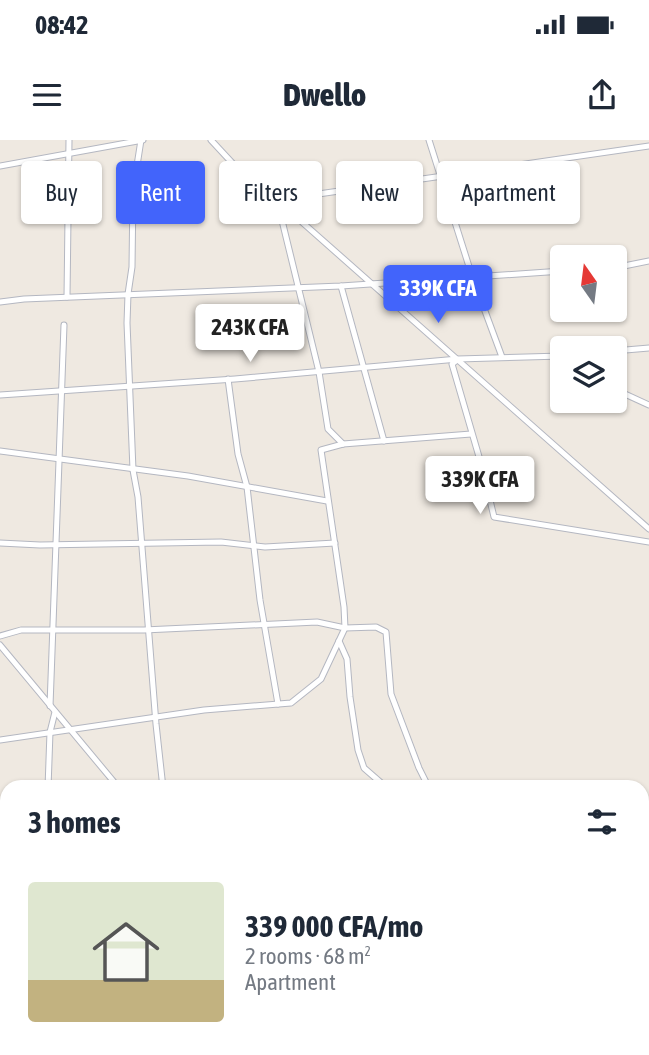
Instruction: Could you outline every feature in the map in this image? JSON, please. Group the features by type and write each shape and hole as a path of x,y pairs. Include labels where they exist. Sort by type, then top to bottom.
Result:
{"street":[{"path":"67,297 69,140"},
{"path":"0,166 142,140 133,191 132,267 128,294 130,386 133,470 138,498 162,780"},
{"path":"211,140 230,161"},
{"path":"429,140 437,163"},
{"path":"538,161 649,146"},
{"path":"322,193 437,175"},
{"path":"283,224 319,372 328,429 343,444"},
{"path":"304,224 649,528"},
{"path":"456,224 472,276 502,356"},
{"path":"627,265 649,261"},
{"path":"0,302 341,286 550,272"},
{"path":"341,286 384,441"},
{"path":"50,706 64,325"},
{"path":"627,350 649,348"},
{"path":"0,395 458,359 550,356"},
{"path":"458,359 452,363 494,517 649,542"},
{"path":"228,379 238,454 247,486 252,545 278,704"},
{"path":"627,394 649,405"},
{"path":"0,740 204,710 291,702 321,679 345,628 321,450 343,444 471,434"},
{"path":"0,451 188,476 327,501"},
{"path":"0,543 56,545 221,542 265,547 335,543"},
{"path":"0,636 20,630 264,626 317,622 345,628 376,627 386,632 391,694 425,780"},
{"path":"339,641 347,659 358,750 364,768 378,780"},
{"path":"0,645 112,780"},
{"path":"48,780 50,732 55,712"}]}
